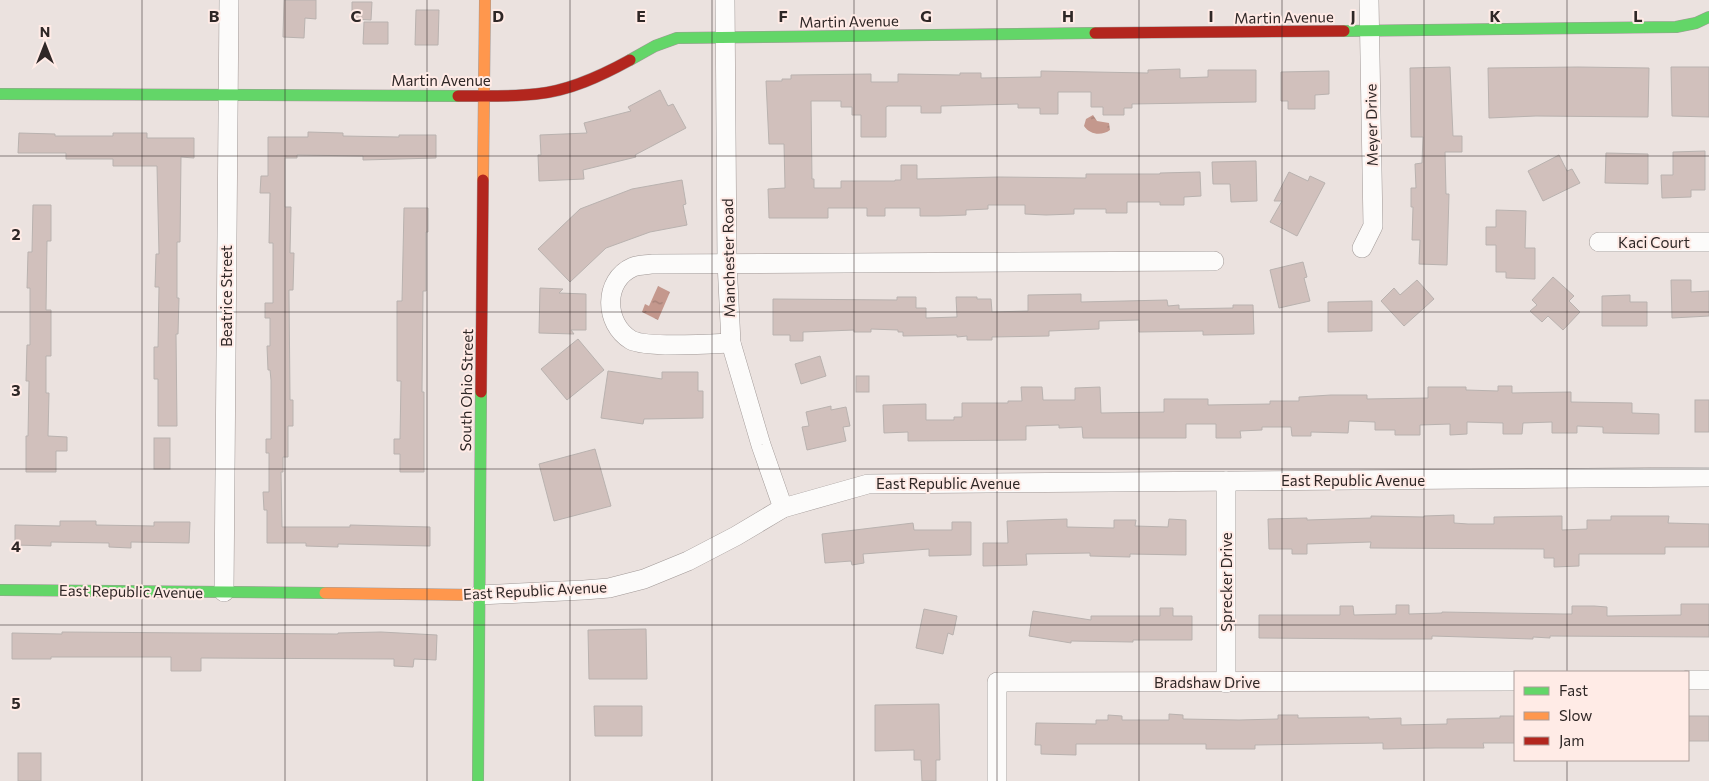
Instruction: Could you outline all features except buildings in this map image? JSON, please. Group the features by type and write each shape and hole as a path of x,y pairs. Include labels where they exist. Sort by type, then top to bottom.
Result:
{"street":[{"name":"Beatrice Street","path":"224,592 229,0"},
{"name":"South Ohio Street","path":"478,781 485,0"},
{"name":"Manchester Road","path":"726,0 727,262 731,343 761,445 783,508"},
{"name":"Meyer Drive","path":"1362,248 1373,226 1369,0"},
{"name":"Martin Avenue","path":"0,94 484,96 537,94 576,85 606,73 655,46 677,38 1676,27 1696,23 1709,17"},
{"name":"Kaci Court","path":"1599,242 1709,242"},
{"path":"731,343 645,344 630,340 617,326 609,307 611,292 619,277 633,267 652,264 727,262 1214,261"},
{"name":"East Republic Avenue","path":"0,590 479,595 609,588 644,579 688,561 736,536 783,508 868,484 1709,478"},
{"name":"Sprecker Drive","path":"1226,481 1226,683"},
{"path":"1689,680 1709,680"},
{"name":"Bradshaw Drive","path":"998,781 998,682 1514,681"}],"water":[{"path":"1093,115 1097,121 1109,123 1110,130 1096,134 1089,131 1084,126 1086,119"},
{"path":"658,286 670,292 658,320 642,312 645,304 649,306"}],"traffic: fast":[{"path":"1344,31 1676,27 1696,23 1709,17"},
{"path":"630,60 655,46 677,38 1095,33"},
{"path":"0,94 458,96"},
{"path":"478,781 481,392"},
{"path":"0,590 325,593"}],"traffic: slow":[{"path":"483,180 485,0"},
{"path":"325,593 479,595"}],"traffic: jam":[{"path":"1095,33 1344,31"},
{"path":"458,96 516,96 561,90 608,72 630,60"},
{"path":"481,392 483,180"}]}
